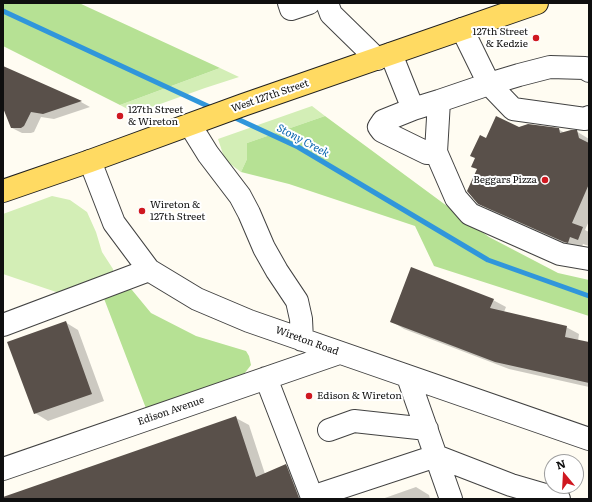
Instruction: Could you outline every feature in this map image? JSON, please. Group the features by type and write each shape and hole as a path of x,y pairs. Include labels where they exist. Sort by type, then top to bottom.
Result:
{"main road":[{"name":"West 127th Street","path":"3,191 536,3"}],"street":[{"path":"289,3 290,9 309,3"},
{"path":"329,8 384,57 413,109"},
{"path":"462,29 489,84 514,109 585,118 589,117"},
{"path":"436,152 427,153 382,131 379,126 383,121 413,109 489,84 550,67 585,68 589,71"},
{"path":"439,101 436,152 456,198 470,214 560,254 587,253"},
{"path":"196,123 208,154 240,196 264,248 297,301 301,319 302,340"},
{"name":"Wireton Road","path":"90,161 114,222 150,270 197,299 249,321 302,340 589,439"},
{"path":"3,325 150,270"},
{"name":"Edison Avenue","path":"3,469 339,353"},
{"path":"408,377 451,499"},
{"path":"266,378 312,497 436,456 511,485 559,499"},
{"path":"329,430 354,420 427,429"}],"green space":[{"path":"3,3 79,3 220,68 120,105 3,46"},
{"path":"220,68 239,77 135,113 120,105"},
{"path":"312,106 325,116 247,143 247,159 241,172 225,160 218,139"},
{"path":"325,116 489,237 558,273 589,280 589,316 434,266 415,226 289,184 241,172 247,159 247,143"},
{"path":"52,196 70,200 87,212 96,232 102,252 113,269 113,276 65,295 3,274 3,214"},
{"path":"126,287 132,290 151,313 196,336 246,351 251,365 244,374 147,411 103,296"}],"building":[{"path":"3,66 82,101 43,114 31,112 24,126 21,128 11,128 3,108"},
{"name":"Beggars Pizza","path":"496,116 519,127 528,124 559,128 560,133 577,130 579,138 589,143 589,184 572,223 583,227 578,240 570,237 568,243 564,242 478,204 467,191 477,169 471,167 475,158 470,156 480,135 486,138"},
{"path":"411,267 494,299 490,308 567,326 565,337 589,342 589,383 495,362 390,322"},
{"path":"66,321 92,394 34,414 7,342"},
{"path":"236,416 256,477 286,464 299,498 298,499 3,499 3,497"}],"waterway":[{"name":"Stony Creek","path":"3,11 214,109"},
{"name":"Stony Creek","path":"231,116 298,147 488,260 589,296"}],"place":[{"name":"127th Street & Kedzie","path":"536,38"},
{"name":"127th Street & Wireton","path":"120,116"},
{"name":"Beggars Pizza","path":"545,180"},
{"name":"Wireton & 127th Street","path":"142,211"},
{"name":"Edison & Wireton","path":"309,396"}]}
